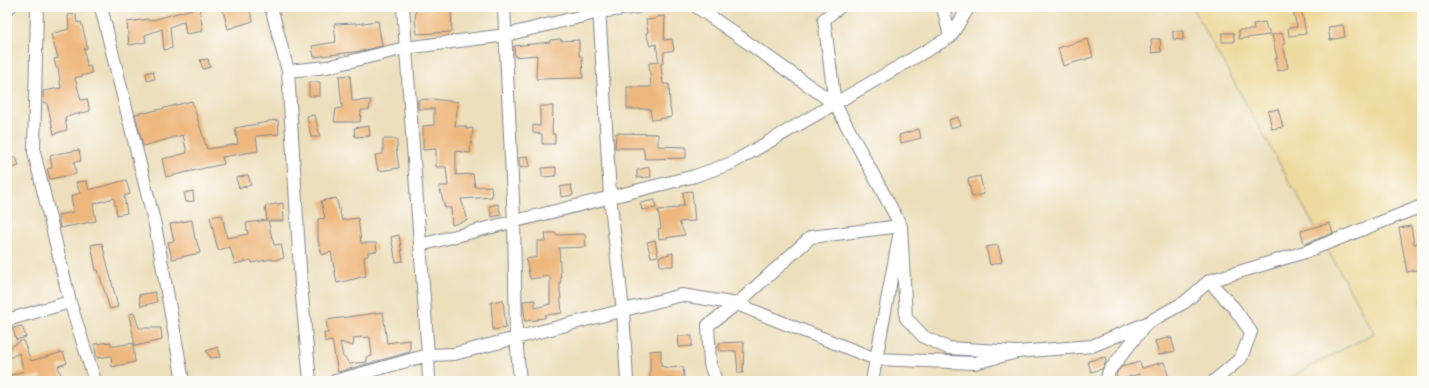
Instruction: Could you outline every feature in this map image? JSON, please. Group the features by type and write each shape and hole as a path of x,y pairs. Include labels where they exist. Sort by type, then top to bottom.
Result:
{"street":[{"path":"37,7 34,152 70,302 95,381"},
{"path":"100,7 155,225 183,381"},
{"path":"271,7 288,71 301,285 310,381"},
{"path":"402,7 429,381"},
{"path":"504,7 514,221 516,338 520,381"},
{"path":"288,71 327,67 405,48 506,34 599,9 637,7"},
{"path":"697,7 835,104"},
{"path":"840,7 824,20 835,104 901,226 906,318 924,337 948,348 1017,352 1092,346 1147,323 1185,302 1209,281 1305,252 1422,206"},
{"path":"943,7 950,37"},
{"path":"420,245 610,196 695,176 732,163 950,37 969,7"},
{"path":"599,9 610,196 623,311 627,381"},
{"path":"716,381 710,364 708,325 737,304 811,237 901,226"},
{"path":"872,381 901,226"},
{"path":"1209,281 1234,308 1251,332 1241,358 1214,381"},
{"path":"335,381 428,354 454,354 682,295 737,304 876,359 975,363 1017,352"},
{"path":"7,320 70,302"},
{"path":"1106,381 1109,371 1147,323"}],"sand":[{"path":"1192,7 1422,7 1422,381 1283,381 1374,333"}],"building":[{"path":"199,7 203,31 186,34 184,21 170,27 172,48 164,50 162,29 145,35 146,42 129,45 127,22 148,19 149,21"},
{"path":"222,7 249,7 253,21 228,29"},
{"path":"437,7 451,7 452,32 417,34 415,20 416,9 437,9"},
{"path":"1292,7 1301,7 1306,34 1289,36 1288,28 1297,27"},
{"path":"76,14 77,23 81,22 86,40 87,48 84,49 87,67 90,66 92,73 75,78 81,100 87,99 90,111 65,117 67,130 54,134 47,103 44,103 43,97 43,91 61,88 58,68 56,68 54,59 58,58 51,34 69,29 68,15"},
{"path":"665,16 664,40 672,39 674,50 664,52 663,63 661,64 663,84 669,84 672,117 652,120 650,109 627,109 627,87 651,87 649,63 659,62 656,44 650,46 646,33 648,32 646,20"},
{"path":"378,21 382,46 362,51 314,57 312,46 336,42 334,24 356,24"},
{"path":"1265,22 1267,30 1269,30 1269,35 1239,39 1239,30 1254,30 1253,24"},
{"path":"1343,25 1345,37 1330,40 1328,27"},
{"path":"1173,31 1183,31 1183,40 1173,39"},
{"path":"1222,33 1234,33 1234,42 1222,42"},
{"path":"1282,33 1288,68 1278,71 1272,35"},
{"path":"561,39 561,41 579,40 579,56 582,56 583,78 536,79 537,55 515,57 514,46 550,42 550,40"},
{"path":"1088,39 1093,57 1063,66 1058,48"},
{"path":"1151,39 1160,39 1161,52 1152,53"},
{"path":"208,59 210,67 203,69 200,60"},
{"path":"153,71 155,79 147,81 146,73"},
{"path":"350,75 352,101 371,100 369,110 361,110 360,122 334,122 336,109 342,108 339,76"},
{"path":"309,82 320,82 320,96 309,96"},
{"path":"432,99 458,102 455,126 466,126 466,129 473,128 470,153 456,151 456,175 473,174 475,187 491,186 492,197 461,199 468,220 452,225 451,208 445,208 439,186 448,186 446,167 436,167 436,149 423,150 423,126 434,125 434,109 418,109 418,100"},
{"path":"192,101 207,149 238,144 235,128 268,121 278,120 279,134 256,136 258,151 222,157 224,164 166,177 162,159 187,153 183,135 143,146 135,114 145,113"},
{"path":"540,106 553,106 552,134 555,134 555,144 542,144 542,134 533,133 533,125 540,126"},
{"path":"1278,109 1283,127 1272,129 1268,111"},
{"path":"315,115 320,137 311,137 307,116"},
{"path":"958,117 961,125 951,128 949,120"},
{"path":"369,126 370,136 355,137 354,128"},
{"path":"919,129 921,138 901,143 899,135"},
{"path":"616,133 658,134 658,146 686,147 686,158 645,159 643,148 615,148"},
{"path":"383,139 397,139 396,147 399,168 378,171 375,155 383,154"},
{"path":"79,150 81,161 74,162 76,174 50,179 47,169 52,168 50,155"},
{"path":"528,156 530,166 520,168 519,158"},
{"path":"16,157 19,166 7,170 7,160"},
{"path":"556,167 556,176 542,177 542,168"},
{"path":"649,167 651,177 637,178 637,170"},
{"path":"248,175 251,185 239,188 236,178"},
{"path":"980,176 984,194 972,197 968,179"},
{"path":"126,180 130,194 124,196 127,213 117,215 114,198 93,204 96,221 60,228 58,215 74,212 71,196 80,193 76,182 87,181 89,190"},
{"path":"571,185 573,195 561,197 560,187"},
{"path":"193,191 194,201 186,202 184,193"},
{"path":"692,191 695,221 679,222 685,235 659,239 658,229 661,228 658,210 684,206 683,192"},
{"path":"336,198 342,220 358,218 361,243 376,243 377,251 368,252 368,256 364,257 366,276 337,283 331,252 322,255 318,241 318,219 325,218 321,201"},
{"path":"655,200 656,208 642,210 640,203"},
{"path":"283,203 284,221 268,221 274,245 281,244 284,258 252,263 251,260 235,264 230,247 218,250 210,217 222,215 227,238 248,234 246,223 267,220 265,206"},
{"path":"498,204 501,215 492,217 489,206"},
{"path":"192,220 195,239 200,253 172,259 168,242 174,241 170,224"},
{"path":"1330,223 1333,233 1304,244 1301,231"},
{"path":"1411,226 1414,244 1422,242 1422,269 1407,272 1399,228"},
{"path":"545,233 556,233 556,235 585,234 586,247 559,248 562,313 545,315 545,318 525,321 523,301 535,300 535,308 550,304 550,276 530,279 526,259 537,257 537,241 546,241"},
{"path":"399,235 403,261 396,262 391,237"},
{"path":"655,240 658,256 651,257 647,242"},
{"path":"102,243 118,307 110,309 98,270 96,270 91,245"},
{"path":"998,245 1002,262 990,265 986,247"},
{"path":"673,253 673,266 660,266 659,257"},
{"path":"155,292 157,302 141,306 139,295"},
{"path":"503,300 506,328 493,330 491,302"},
{"path":"383,312 387,343 410,340 410,352 338,372 332,341 325,342 324,333 328,333 326,320","holes":["370,337 372,356 366,357 367,362 349,364 343,357 340,342 353,346 354,338"]},
{"path":"134,313 139,328 161,328 162,340 135,346 129,314"},
{"path":"22,326 26,337 16,340 13,328"},
{"path":"678,336 692,336 692,346 679,347"},
{"path":"1171,337 1175,351 1159,355 1155,341"},
{"path":"23,340 31,361 63,352 67,363 58,366 63,381 42,381 40,375 18,381 11,381 9,376 24,371 19,353 7,359 7,349"},
{"path":"111,342 111,346 133,343 135,362 112,367 111,356 97,358 94,344"},
{"path":"744,342 743,373 738,373 736,351 719,351 719,343"},
{"path":"218,347 221,357 211,358 206,351"},
{"path":"661,350 661,366 668,368 683,367 684,378 650,380 650,351"},
{"path":"1105,357 1106,362 1102,369 1091,372 1088,361"},
{"path":"1140,362 1142,368 1164,362 1170,381 1141,381 1139,374 1118,380 1116,374 1121,367"}]}
